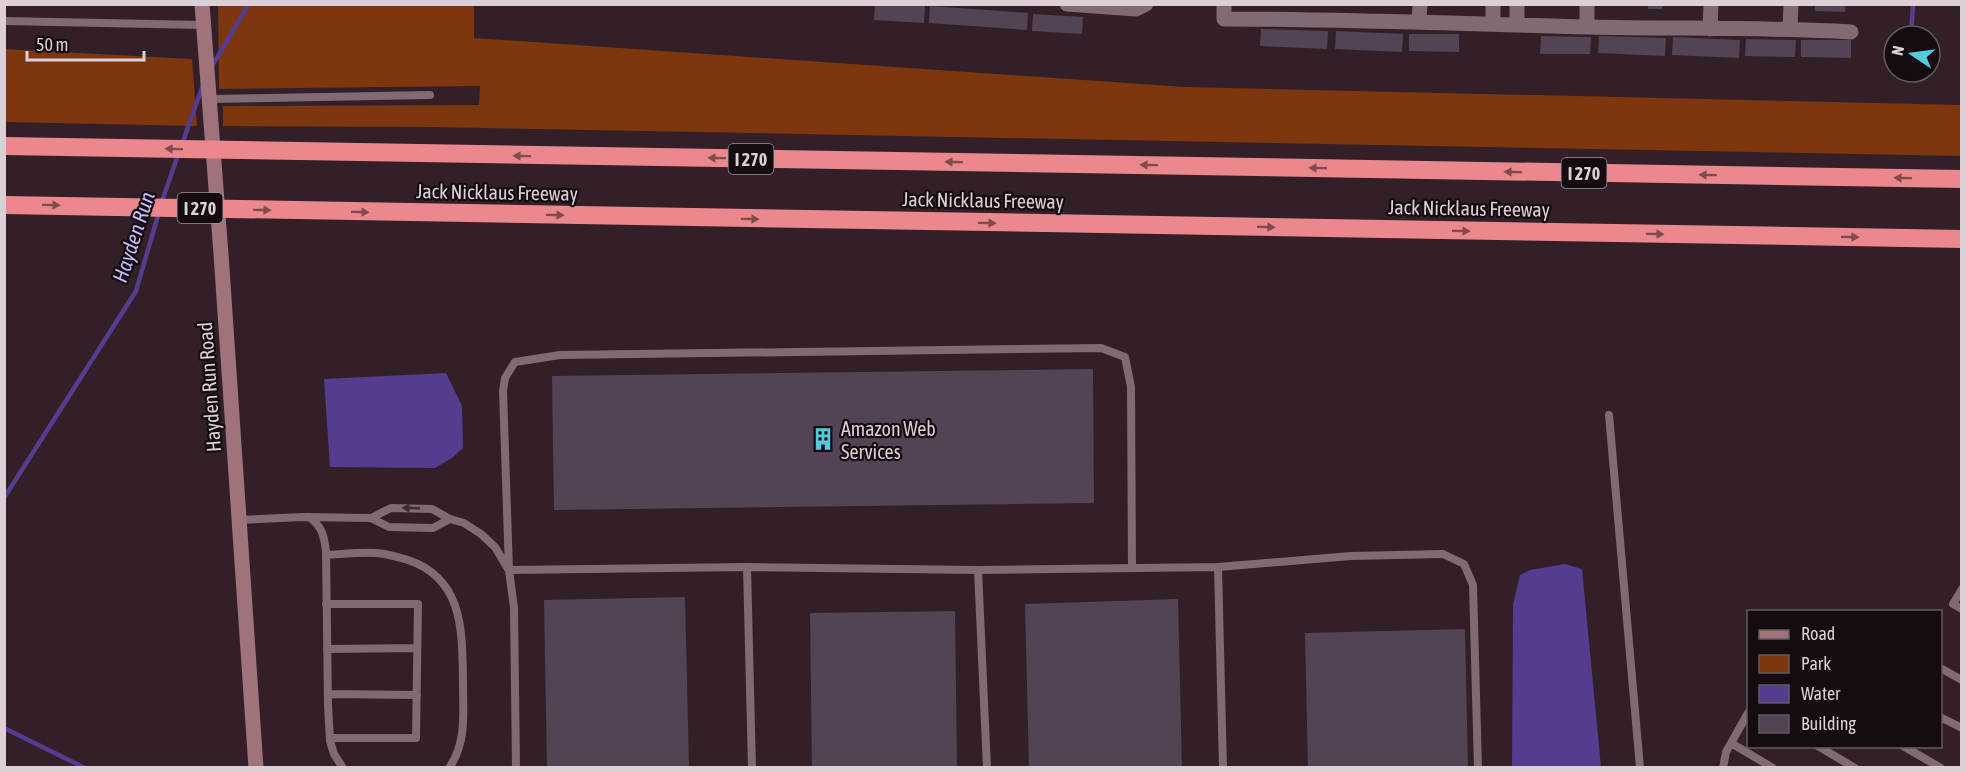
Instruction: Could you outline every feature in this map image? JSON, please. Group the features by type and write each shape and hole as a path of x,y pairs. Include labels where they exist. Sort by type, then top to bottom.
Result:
{"highway":[{"name":"Jack Nicklaus Freeway","path":"4,146 1962,179"},
{"name":"Jack Nicklaus Freeway","path":"4,205 1962,239"}],"main road":[{"name":"Hayden Run Road","path":"202,4 256,768"}],"street":[{"path":"1067,4 1136,9 1145,6"},
{"path":"1419,22 1420,4"},
{"path":"1493,4 1493,24"},
{"path":"1516,25 1517,4"},
{"path":"1587,4 1587,27"},
{"path":"1710,29 1711,4"},
{"path":"1790,28 1791,4"},
{"path":"1224,12 1300,12 1419,22 1710,29 1790,28 1851,32"}],"lane":[{"path":"4,21 203,25"},
{"path":"209,99 430,94"},
{"path":"516,768 514,608 509,570 503,391 505,378 515,362 560,355 1101,348 1125,357 1131,387 1132,568"},
{"path":"1609,415 1640,768"},
{"path":"371,519 391,508 432,509 450,519 464,523 481,534 495,547 509,570"},
{"path":"239,520 309,517 371,519 389,527 433,528 450,519"},
{"path":"309,517 318,523 324,534 330,738 334,754 343,768"},
{"path":"326,555 378,553 393,556 429,569 450,590 460,622 462,638 464,731 459,752 449,768"},
{"path":"509,570 747,567 978,570 1218,567 1396,554 1443,554 1464,564 1473,585 1478,768"},
{"path":"747,567 752,768"},
{"path":"1218,567 1223,768"},
{"path":"978,570 987,768"},
{"path":"1962,589 1953,604 1962,609"},
{"path":"326,604 418,603 416,738 330,738"},
{"path":"327,649 417,648"},
{"path":"1942,669 1962,680"},
{"path":"328,694 417,695"},
{"path":"1723,768 1726,752 1747,716"},
{"path":"1942,718 1962,728"},
{"path":"1731,743 1773,768"},
{"path":"1820,748 1855,768"},
{"path":"1906,748 1941,768"}],"green space":[{"path":"218,5 474,5 474,38 1185,87 1961,105 1961,156 431,127 223,126 223,106 479,105 480,86 219,89"},
{"path":"4,49 192,59 197,126 5,122"}],"water":[{"path":"446,373 462,406 463,448 452,458 435,468 330,467 324,379"},
{"path":"1565,564 1582,569 1601,767 1512,767 1513,605 1520,575 1530,570"}],"building":[{"path":"875,4 925,6 924,23 874,20"},
{"path":"1648,4 1662,4 1662,9 1648,9"},
{"path":"1815,4 1846,4 1845,12 1815,11"},
{"path":"930,6 1028,13 1027,30 929,23"},
{"path":"1033,14 1083,17 1082,34 1032,31"},
{"path":"1261,29 1328,31 1327,49 1260,46"},
{"path":"1336,31 1403,34 1402,52 1335,49"},
{"path":"1409,34 1459,34 1459,52 1409,51"},
{"path":"1541,36 1591,37 1590,54 1540,54"},
{"path":"1599,36 1666,38 1665,56 1598,53"},
{"path":"1673,37 1740,40 1739,58 1672,55"},
{"path":"1746,39 1796,40 1795,57 1745,56"},
{"path":"1801,40 1851,40 1851,58 1801,57"},
{"name":"Amazon Web Services","path":"1093,369 1094,503 554,510 552,376"},
{"path":"685,597 689,768 547,768 544,600"},
{"path":"1178,599 1182,768 1029,768 1025,604"},
{"path":"955,611 957,768 812,768 810,613"},
{"path":"1465,629 1468,768 1308,768 1305,633"}],"waterway":[{"name":"Hayden Run","path":"212,66 249,4"},
{"path":"1912,24 1913,4"},
{"name":"Hayden Run","path":"182,144 203,85"},
{"name":"Hayden Run","path":"161,204 179,152"},
{"name":"Hayden Run","path":"4,498 136,291 159,212"},
{"path":"4,728 85,768"}],"place":[{"name":"Amazon Web Services","path":"823,439"}]}
